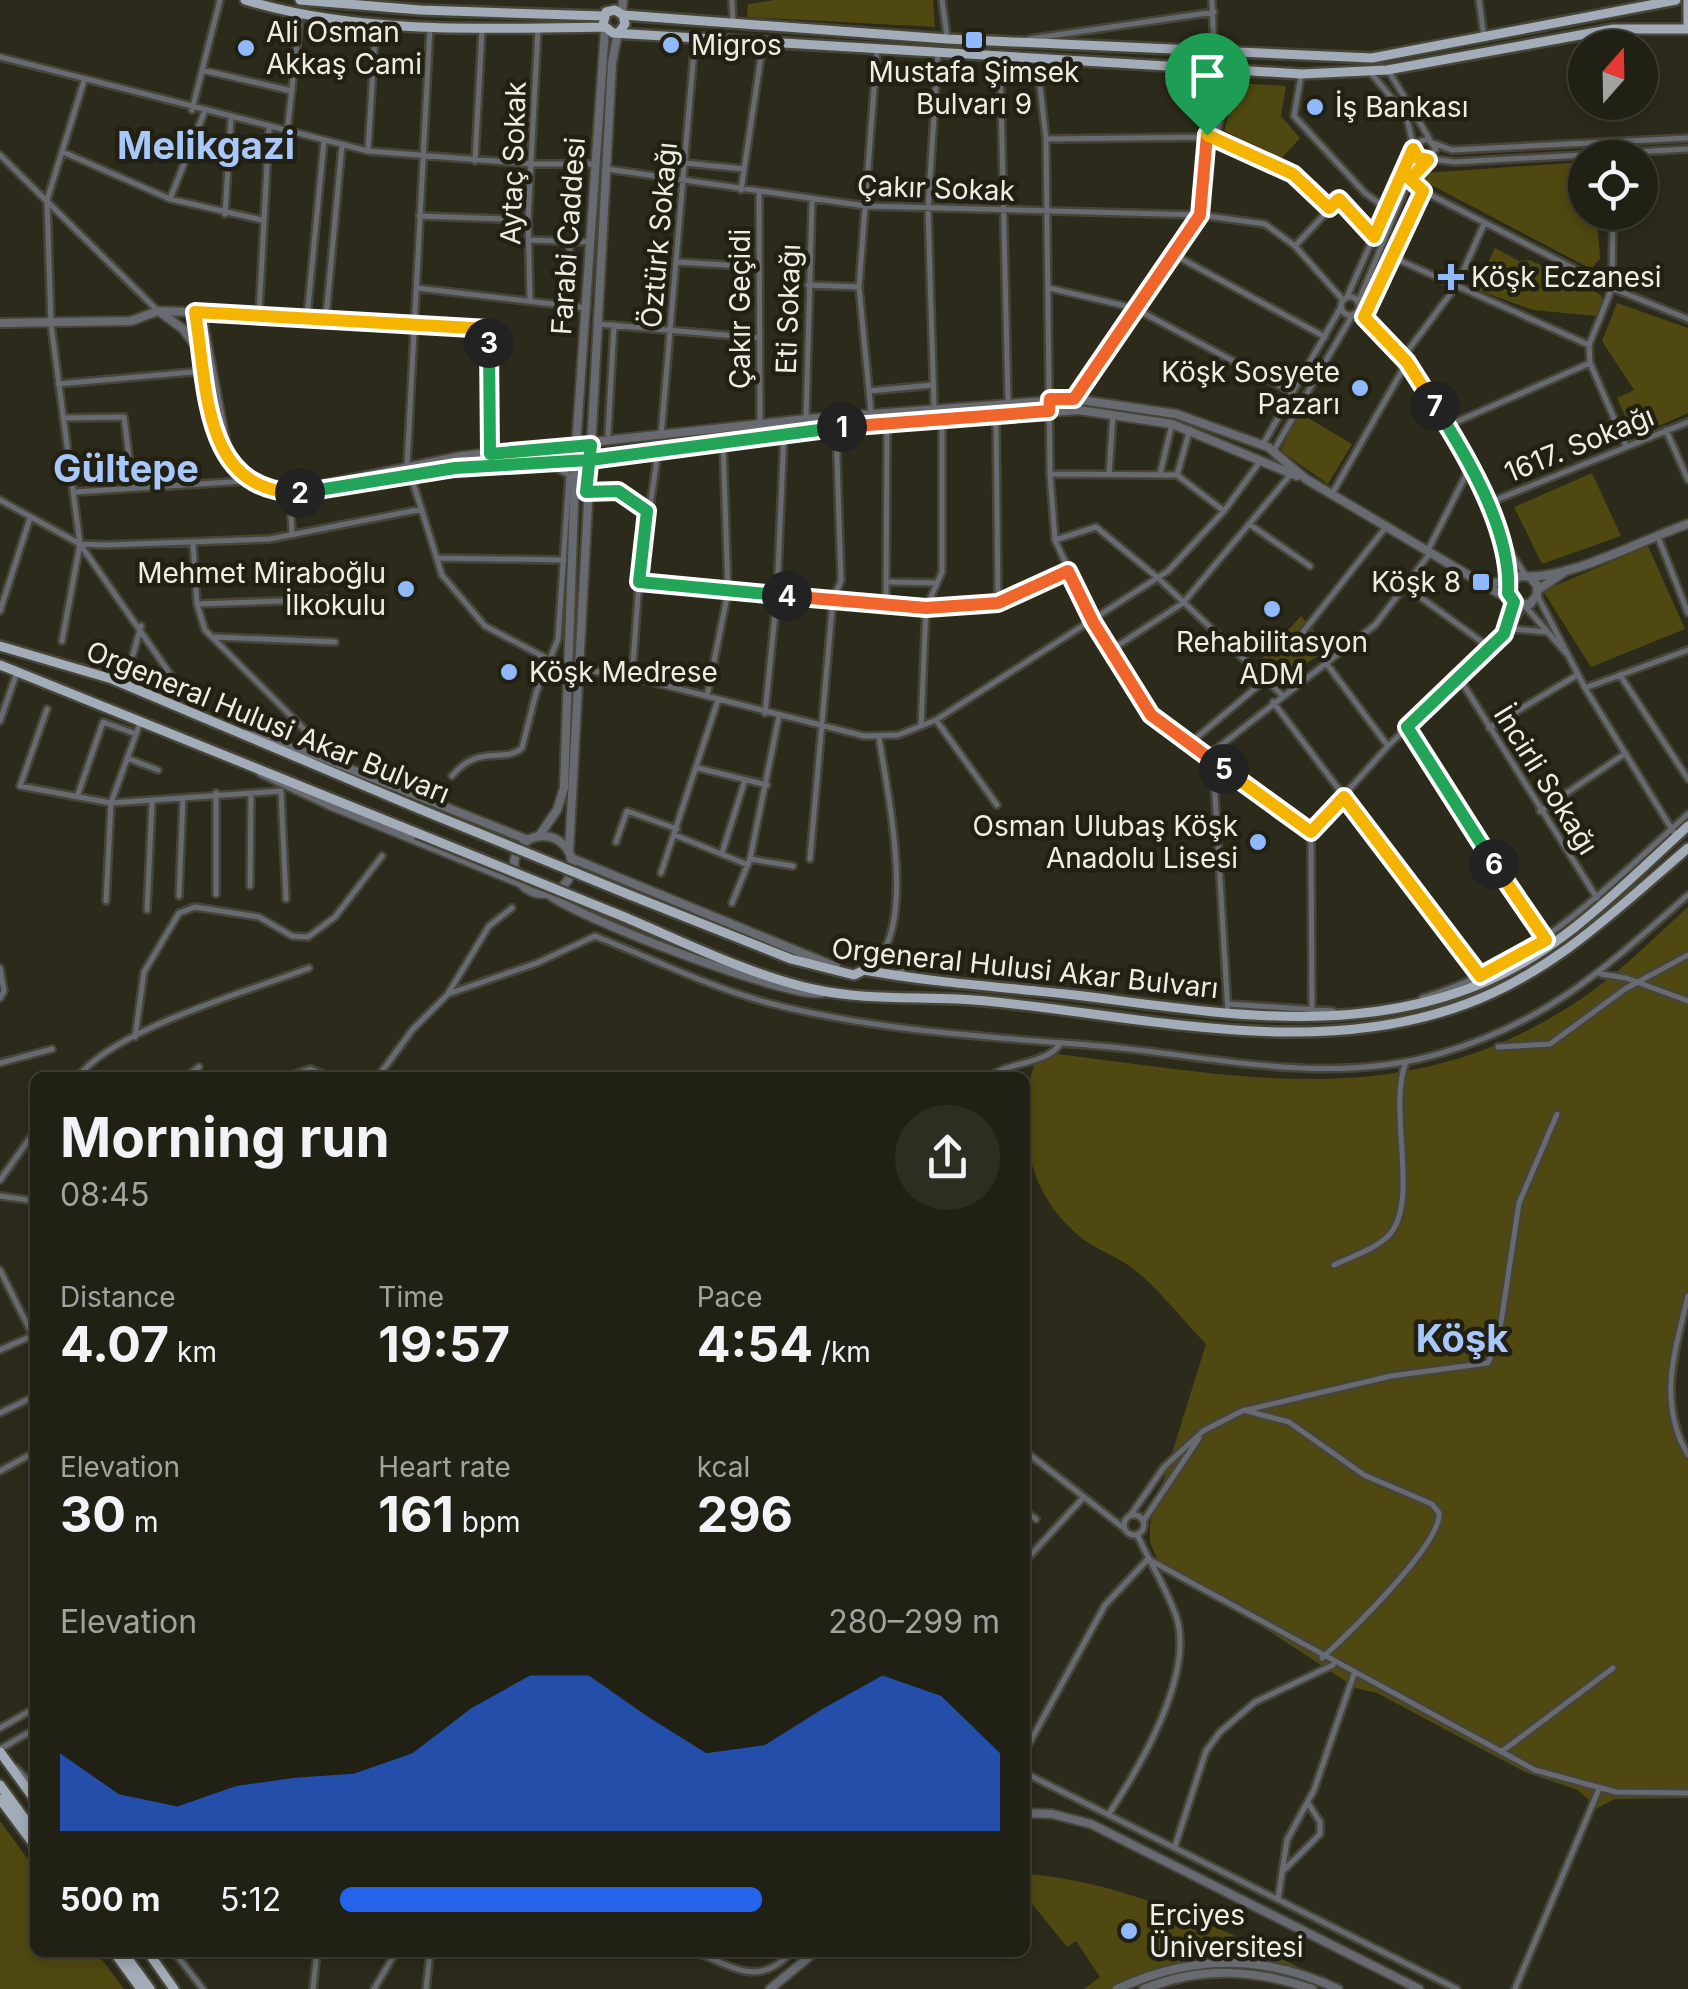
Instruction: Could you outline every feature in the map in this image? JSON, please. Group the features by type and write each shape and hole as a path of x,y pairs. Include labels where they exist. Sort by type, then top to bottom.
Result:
{"main road":[{"path":"244,0 300,17 376,24 538,28 622,14 947,39 1372,58 1676,0"},
{"path":"300,0 606,17 619,32 1302,74 1388,70 1613,29 1688,27 1688,0"},
{"path":"619,32 625,24 622,14"},
{"name":"Orgeneral Hulusi Akar Bulvarı","path":"0,646 100,674 630,895 791,959 854,975 864,970 1228,1009 1312,1014 1397,1010 1482,979 1550,946 1674,832 1688,826"},
{"name":"Orgeneral Hulusi Akar Bulvarı","path":"0,664 739,965 827,992 866,998 926,995 1283,1032 1388,1026 1468,1004 1542,968 1634,897 1688,848"},
{"path":"0,1751 30,1793"},
{"path":"0,1785 30,1826"},
{"path":"0,1799 30,1839"},
{"path":"118,1957 141,1989"},
{"path":"128,1957 150,1989"},
{"path":"152,1957 174,1989"}],"street":[{"path":"192,110 220,0"},
{"path":"551,0 551,15"},
{"path":"622,14 623,0"},
{"path":"733,24 732,1 740,0"},
{"path":"942,0 947,39"},
{"path":"1212,0 1214,52"},
{"path":"1478,0 1484,38"},
{"path":"1020,40 1214,12"},
{"path":"287,133 300,17"},
{"name":"Farabi Caddesi","path":"539,836 554,818 564,788 573,479 606,17"},
{"path":"368,151 376,24"},
{"path":"430,24 412,323 409,471 442,576 480,622 549,660"},
{"path":"475,160 483,26"},
{"name":"Aytaç Sokak","path":"530,299 528,220 538,28"},
{"name":"Farabi Caddesi","path":"570,855 586,492 606,169 619,32"},
{"name":"Öztürk Sokağı","path":"661,437 695,36"},
{"path":"741,190 764,40"},
{"path":"870,412 859,287 877,49"},
{"path":"934,406 928,209 938,52"},
{"path":"1000,55 1008,401"},
{"path":"0,57 192,110 368,151 422,158 594,164"},
{"path":"1037,58 1046,139 1050,474 1055,540 1093,622 1151,715 1311,832"},
{"path":"202,70 292,91"},
{"path":"1216,136 1230,70"},
{"path":"580,669 632,677 821,727 879,737 936,720 1158,578 1224,511 1260,462 1273,452 1356,309 1410,179 1429,159 1432,142 1388,70"},
{"path":"1370,72 1406,115 1418,158 1455,162 1568,157"},
{"path":"1302,74 1294,116 1365,193 1387,209"},
{"path":"62,641 80,544 51,324 47,200 84,81"},
{"path":"170,199 204,113"},
{"path":"225,214 231,119"},
{"path":"260,314 268,128"},
{"path":"1074,399 1200,215 1207,135"},
{"path":"1046,139 1216,136 1293,174 1329,208"},
{"path":"1260,462 1261,446 1325,338 1421,138 1452,150 1688,138"},
{"path":"307,317 324,141"},
{"path":"326,318 342,145"},
{"path":"1658,151 1688,149"},
{"path":"62,152 170,199 262,220"},
{"path":"0,156 158,311 183,329 204,366"},
{"path":"685,163 744,170"},
{"name":"Çakır Sokak","path":"606,169 866,206 1200,215 1265,224 1295,246"},
{"path":"1410,179 1423,191 1484,224 1612,288 1685,315"},
{"path":"1364,317 1423,191"},
{"name":"Çakır Geçidi","path":"760,193 760,426"},
{"path":"1374,237 1339,199 1295,246 1344,301 1405,359 1447,426 1505,545 1538,593 1584,688 1623,754 1674,832 1688,814"},
{"name":"Eti Sokağı","path":"806,418 812,201"},
{"path":"419,216 528,220"},
{"path":"1332,494 1405,359 1457,285 1484,224"},
{"path":"1613,230 1612,288 1589,345 1590,363 1626,446"},
{"path":"315,236 333,238"},
{"path":"528,240 590,242"},
{"path":"567,306 570,242"},
{"path":"1171,253 1325,338"},
{"path":"1392,257 1589,345"},
{"path":"677,262 759,267"},
{"path":"808,285 859,287"},
{"path":"417,288 586,308"},
{"path":"1049,288 1134,308 1293,393"},
{"path":"1344,301 1356,309"},
{"path":"0,323 131,321 158,311 489,329 490,454"},
{"path":"198,312 204,366 221,448 246,481"},
{"path":"198,312 223,438 244,473 264,484 302,487 409,471 590,460 836,427 1049,411 1172,424 1306,479"},
{"path":"598,324 759,338"},
{"path":"608,434 614,325"},
{"path":"1447,426 1590,363"},
{"path":"58,384 204,366"},
{"path":"869,391 933,385"},
{"path":"74,492 246,481 290,493 490,454 806,418 1074,399 1176,414 1273,452 1306,479 1518,603 1568,655"},
{"path":"996,412 998,603"},
{"path":"1109,474 1113,415"},
{"path":"63,418 124,417 134,488"},
{"path":"921,726 926,608 942,572 942,418"},
{"name":"1617. Sokağı","path":"1486,504 1688,422"},
{"path":"886,604 890,582 887,423"},
{"path":"1160,474 1172,424"},
{"path":"810,860 833,598 841,581 836,427"},
{"path":"1177,474 1190,429"},
{"path":"1666,430 1688,480"},
{"path":"765,712 777,595 784,433"},
{"path":"707,697 728,592 724,442"},
{"path":"632,677 647,511 658,451"},
{"path":"546,462 573,479"},
{"path":"1210,759 1281,695 1374,625 1430,551 1469,469"},
{"path":"1050,474 1177,474 1224,511"},
{"path":"1111,650 1182,603 1291,474"},
{"path":"586,492 618,491 647,511"},
{"path":"290,493 292,536"},
{"path":"0,500 80,544 141,626 184,694"},
{"path":"80,544 193,544 292,536 422,509"},
{"path":"0,611 30,518"},
{"path":"1249,524 1310,566"},
{"path":"1480,582 1511,581 1573,567 1688,524"},
{"path":"1386,526 1304,628 1305,637 1328,662 1388,746"},
{"path":"1055,540 1096,527 1158,578 1281,695"},
{"path":"1657,534 1688,612"},
{"path":"193,544 197,604 205,630 306,731"},
{"path":"1505,545 1518,603 1507,632"},
{"path":"437,558 569,560 558,639 520,750 476,757 452,776"},
{"path":"1518,603 1573,567"},
{"path":"639,582 926,608 998,603 1068,571"},
{"path":"890,582 937,583"},
{"path":"1405,586 1489,647"},
{"path":"197,604 336,599"},
{"path":"130,662 141,626"},
{"path":"1312,1014 1311,832 1388,746 1489,647 1507,632 1526,627 1548,633"},
{"path":"215,637 335,642"},
{"path":"1584,688 1688,650"},
{"path":"0,722 18,670"},
{"path":"1489,728 1578,674"},
{"path":"1620,675 1688,779"},
{"name":"İncirli Sokağı","path":"1458,676 1600,902"},
{"path":"1190,744 1265,680"},
{"path":"662,873 718,700"},
{"path":"1273,702 1482,979 1600,902"},
{"path":"48,709 20,786 111,803 152,803 216,793 281,792 286,899"},
{"path":"732,904 749,862 778,716"},
{"path":"106,901 111,803 141,720"},
{"path":"936,720 997,804"},
{"path":"77,797 104,722 136,734"},
{"path":"1407,727 1546,940"},
{"path":"241,734 307,752 528,840"},
{"path":"864,970 881,958 888,942 896,872 879,737"},
{"path":"1540,811 1623,754"},
{"path":"126,758 158,770"},
{"path":"1210,759 1228,1009"},
{"path":"254,767 329,805 743,977 801,994 827,992"},
{"path":"698,768 766,785"},
{"path":"722,854 744,780"},
{"path":"216,793 216,894"},
{"path":"250,793 250,886"},
{"path":"179,896 184,798"},
{"path":"148,910 152,803"},
{"path":"616,842 627,811 722,854 749,862 793,866"},
{"path":"520,882 514,860 528,840 539,836 556,840 570,855 854,975"},
{"path":"547,894 567,881 570,855"},
{"path":"135,1037 144,972 182,910 195,907 259,916 292,936 308,937 336,918 382,856"},
{"path":"448,994 536,963 596,936 775,1004 916,1028 1284,1068 1346,1069 1406,1062 1461,1047 1526,1020 1598,974 1688,895"},
{"path":"381,1072 413,1029 448,994 489,926 512,908"},
{"path":"888,942 892,961 908,977"},
{"path":"1498,1047 1550,1044 1636,982 1688,955"},
{"path":"0,968 4,990 0,998"},
{"path":"82,1072 99,1055 135,1037 309,968"},
{"path":"1598,974 1636,982 1688,1001"},
{"path":"995,1072 1003,1065 1046,1057 1061,1043"},
{"path":"0,1063 52,1049"},
{"path":"1334,1265 1383,1240 1398,1221 1402,1196 1397,1097 1406,1062"},
{"path":"192,1072 198,1067"},
{"path":"1125,1529 1164,1467 1203,1431 1242,1411 1392,1376 1488,1363 1500,1336 1519,1202 1558,1114"},
{"path":"0,1180 30,1138"},
{"path":"0,1196 30,1200"},
{"path":"0,1270 30,1327"},
{"path":"1688,1296 1669,1396 1674,1429 1688,1455"},
{"path":"0,1350 30,1337"},
{"path":"0,1413 30,1398"},
{"path":"1242,1411 1289,1422 1364,1475 1432,1504 1440,1513 1437,1528 1395,1583 1322,1658"},
{"path":"1137,1534 1144,1529 1144,1520 1203,1431"},
{"path":"0,1471 30,1455"},
{"path":"1030,1455 1125,1529 1137,1534 1177,1619 1178,1670 1139,1765 1110,1812"},
{"path":"1030,1555 1084,1497"},
{"path":"1030,1514 1036,1519"},
{"path":"1130,1516 1144,1520"},
{"path":"1148,1559 1322,1658 1551,1776 1599,1789 1688,1793"},
{"path":"1030,1743 1105,1604 1148,1559"},
{"path":"1175,1846 1206,1750 1220,1732 1256,1702 1334,1664"},
{"path":"1501,1752 1613,1668"},
{"path":"1278,1899 1287,1840 1308,1803 1354,1674"},
{"path":"0,1715 3,1726 30,1711"},
{"path":"30,1732 0,1751 30,1782"},
{"path":"1030,1775 1457,1989"},
{"path":"1515,1989 1599,1789"},
{"path":"1284,1870 1320,1834 1320,1822 1308,1803"},
{"path":"1030,1814 1052,1814 1091,1824 1419,1989"},
{"path":"178,1957 202,1989"},
{"path":"314,1989 317,1957"},
{"path":"374,1989 393,1957"},
{"path":"426,1989 429,1957"},
{"path":"710,1957 760,1974 771,1972 787,1957"},
{"path":"770,1989 809,1957"},
{"path":"1117,1989 1165,1970 1220,1961 1266,1964 1338,1989"},
{"path":"1144,1989 1190,1975 1229,1971 1279,1977 1312,1989"}],"shaded area":[{"path":"775,0 933,0 935,27 747,17 748,4"},
{"path":"1238,83 1286,86 1281,116 1300,138 1282,158 1224,131"},
{"path":"1568,163 1568,230 1598,230 1600,259 1591,269 1420,179 1424,173"},
{"path":"1495,248 1519,261 1530,260 1601,295 1604,308 1596,316 1533,310 1475,289"},
{"path":"1617,303 1688,328 1688,413 1634,437 1617,398 1634,390 1602,341"},
{"path":"1298,412 1352,444 1328,484 1281,451"},
{"path":"1592,473 1621,536 1542,564 1514,507"},
{"path":"1648,546 1685,629 1591,667 1543,591"},
{"path":"1301,616 1329,647 1291,675 1260,660"},
{"path":"1688,907 1688,1302 1671,1412 1688,1453 1688,1798 1615,1799 1597,1808 1578,1790 1525,1772 1377,1693 1356,1688 1157,1558 1150,1543 1150,1524 1206,1344 1141,1275 1084,1240 1045,1196 1030,1157 1030,1082 1039,1052 1249,1077 1316,1079 1381,1075 1446,1062 1512,1038 1578,1001"},
{"path":"0,1821 30,1862 30,1957 100,1957 124,1989 0,1989"},
{"path":"1030,1874 1100,1886 1170,1908 1302,1969 1254,1963 1179,1969 1124,1989 1084,1989 1100,1977 1076,1941 1067,1947 1030,1901"}],"place":[{"name":"Mustafa Şimsek Bulvarı 9","path":"974,40"},
{"name":"Migros","path":"671,45"},
{"name":"Ali Osman Akkaş Cami","path":"246,48"},
{"name":"İş Bankası","path":"1315,107"},
{"name":"Köşk Eczanesi","path":"1451,277"},
{"name":"Köşk Sosyete Pazarı","path":"1360,388"},
{"name":"Köşk 8","path":"1481,582"},
{"name":"Mehmet Miraboğlu İlkokulu","path":"406,589"},
{"name":"Rehabilitasyon ADM","path":"1272,609"},
{"name":"Köşk Medrese","path":"509,672"},
{"name":"Osman Ulubaş Köşk Anadolu Lisesi","path":"1258,842"},
{"name":"Erciyes Üniversitesi","path":"1129,1931"}],"district":[{"name":"Melikgazi","path":"206,145"},
{"name":"Gültepe","path":"126,468"},
{"name":"Köşk","path":"1462,1338"}],"route":[{"path":"1207,135 1200,215 1074,399 1050,399 1049,411 836,427 590,460 485,465 306,493 277,492 246,481 228,462 218,438 195,312 489,329 490,454 591,445 590,460 586,492 618,491 647,511 639,582 926,608 998,603 1068,571 1093,622 1151,715 1311,832 1344,797 1480,976 1546,940 1407,727 1504,634 1514,602 1508,593 1512,581 1505,545 1447,426 1407,362 1364,317 1423,191 1410,179 1428,160 1415,156 1413,149 1374,237 1339,199 1329,208 1293,174 1207,135"}]}
